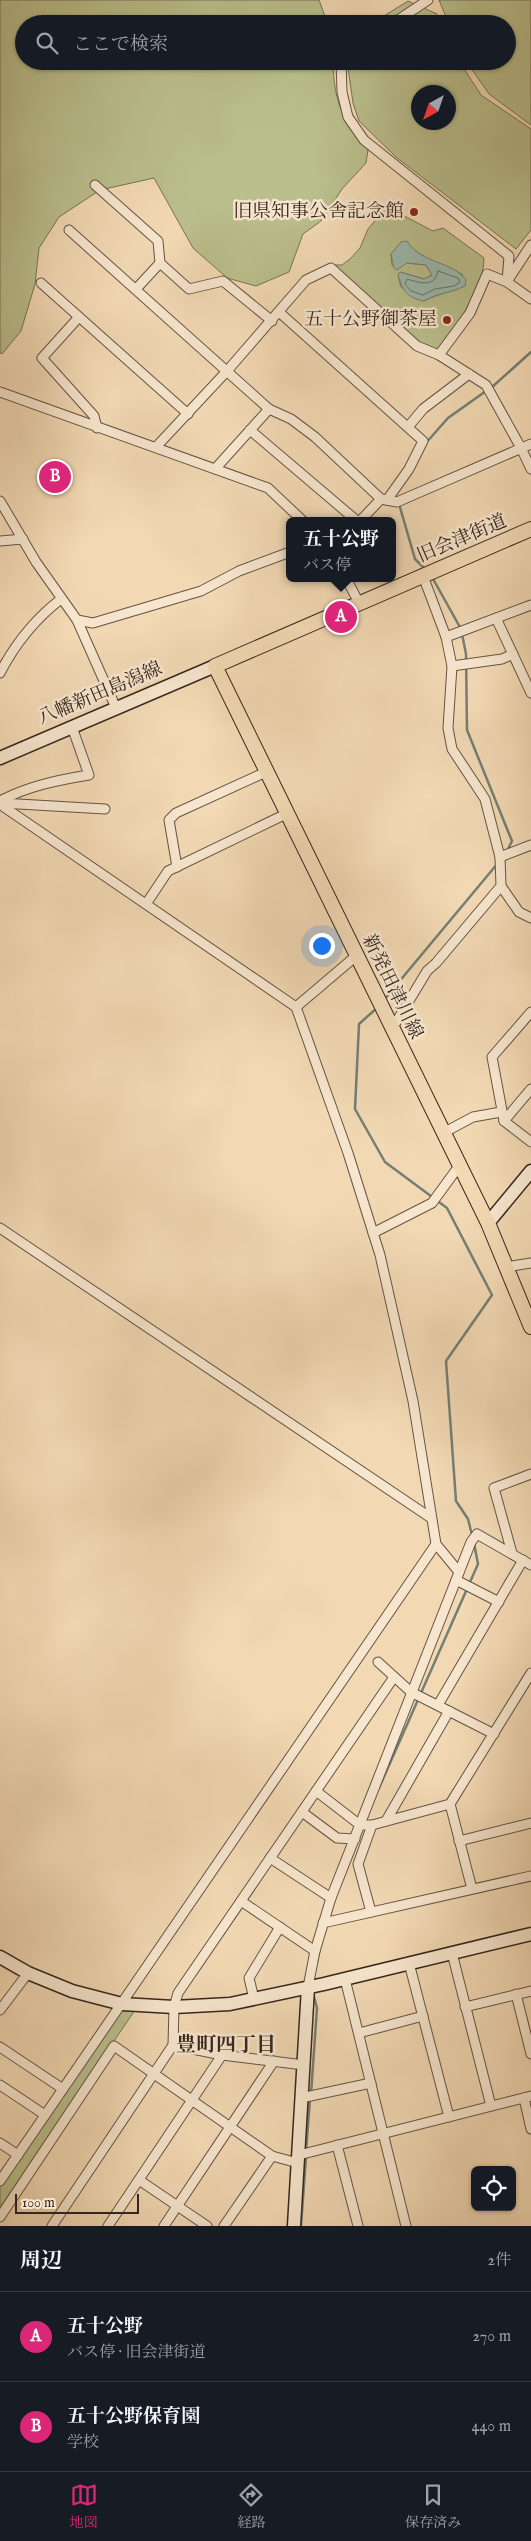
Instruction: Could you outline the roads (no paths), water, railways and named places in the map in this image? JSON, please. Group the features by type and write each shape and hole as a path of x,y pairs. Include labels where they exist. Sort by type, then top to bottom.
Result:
{"main road":[{"name":"旧会津街道","path":"215,666 531,529"},
{"name":"新発田津川線","path":"215,666 488,1223 531,1327"}],"street":[{"path":"406,15 428,0"},
{"path":"341,70 342,92 348,117 364,140 509,256 507,282"},
{"path":"95,185 158,241 160,263 189,289 223,281 272,321"},
{"path":"69,230 269,409 291,419 315,437 384,499 397,502 531,444"},
{"path":"507,282 531,245"},
{"path":"136,289 160,263"},
{"path":"156,447 272,321 306,280 331,268 417,346 438,355 486,385 522,448 531,469"},
{"path":"438,355 470,313 487,274 507,282 531,298"},
{"path":"41,283 188,414"},
{"path":"279,312 424,441 409,469 384,499 364,517"},
{"path":"79,317 42,358 94,416 97,428"},
{"path":"408,427 423,409 469,374"},
{"path":"0,392 268,488 300,517"},
{"path":"215,469 269,409"},
{"path":"250,430 354,517"},
{"path":"0,501 61,599 77,620 116,708"},
{"path":"0,541 23,539"},
{"path":"77,620 93,623 201,591 239,571 286,553"},
{"path":"423,576 446,638 452,666 448,728 452,749 485,799 500,857 502,886 519,912 531,917"},
{"path":"348,582 359,603"},
{"path":"0,673 11,653 43,613 61,599"},
{"path":"446,638 496,618 530,608"},
{"path":"496,618 531,693"},
{"path":"452,666 502,658 513,654"},
{"name":"八幡新田島潟線","path":"0,758 215,666"},
{"path":"0,802 14,794 49,782 89,775 72,727"},
{"path":"177,867 169,820 176,813 266,772"},
{"path":"0,802 105,809"},
{"path":"0,802 4,807 296,1007 348,1153 380,1255 413,1402 436,1544 458,1576 499,1602"},
{"path":"146,904 168,872 286,814"},
{"path":"500,857 531,845"},
{"path":"392,1030 427,971 502,886"},
{"path":"296,1007 356,956"},
{"path":"531,1012 492,1057 504,1121 531,1142"},
{"path":"504,1121 531,1089"},
{"path":"443,1133 473,1117 501,1112"},
{"path":"373,1233 432,1203 459,1166"},
{"path":"488,1223 531,1171"},
{"path":"0,1228 431,1518"},
{"path":"506,1267 531,1262"},
{"path":"512,1553 494,1488 531,1474"},
{"path":"294,2226 308,1987 315,1951 331,1898 411,1692 473,1539 478,1534 527,1563 499,1602 438,1705"},
{"path":"0,2181 436,1544"},
{"path":"378,1662 411,1692 494,1734"},
{"path":"316,1791 360,1825 372,1825 450,1804 531,1673"},
{"path":"52,2226 173,2045 174,2007 178,1993 394,1677"},
{"path":"386,1821 449,1711"},
{"path":"450,1804 472,1889"},
{"path":"302,1812 337,1838 354,1839"},
{"path":"459,1840 531,1824"},
{"path":"371,1912 358,1864 372,1825"},
{"path":"270,1858 331,1898"},
{"path":"324,1923 531,1876"},
{"path":"241,1901 315,1951"},
{"path":"254,1999 248,1978 280,1927"},
{"path":"0,1958 28,1973 72,1991 122,2004 174,2007 230,2004 345,1979 531,1934"},
{"path":"452,1953 491,2106"},
{"path":"409,1964 449,2117"},
{"path":"0,2010 28,1973"},
{"path":"345,1979 406,2226"},
{"path":"465,2007 531,1991"},
{"path":"516,1994 531,2054"},
{"path":"359,2033 423,2016"},
{"path":"173,2045 222,2054 304,2065"},
{"path":"0,2217 114,2046 272,2156 298,2159 337,2145 527,2097 531,2129"},
{"path":"0,2047 63,2089"},
{"path":"108,2226 222,2054"},
{"path":"164,2226 274,2061"},
{"path":"302,2098 371,2083"},
{"path":"0,2085 45,2115"},
{"path":"0,2143 18,2155"},
{"path":"337,2145 358,2226"},
{"path":"224,2226 272,2156"},
{"path":"139,2180 208,2226"}],"water":[{"path":"407,241 420,254 460,274 466,280 465,286 424,301 409,295 400,281 398,275 400,272 424,279 432,275 426,265 407,263 397,270 394,268 391,254 401,242"}],"waterway":[{"path":"491,388 531,352"},
{"path":"425,444 448,418 486,391"},
{"path":"399,504 415,559 425,569"},
{"path":"432,577 461,629"},
{"path":"462,634 466,654 467,730 512,841 507,851"},
{"path":"383,1001 498,863"},
{"path":"378,1007 359,1024 355,1109 385,1162 447,1208 492,1295 446,1361 456,1501 468,1519 472,1535"},
{"path":"379,1788 478,1564 474,1543"},
{"path":"317,1962 320,1948"},
{"path":"311,2094 317,2008 313,1993"},
{"path":"306,2151 310,2099"},
{"path":"301,2226 306,2157"}],"place":[{"name":"旧県知事公舎記念館","path":"414,212"},
{"name":"五十公野御茶屋","path":"447,320"},
{"name":"五十公野保育園","path":"55,477"},
{"name":"五十公野","path":"341,617"}],"district":[{"name":"豊町四丁目","path":"226,2045"}]}
